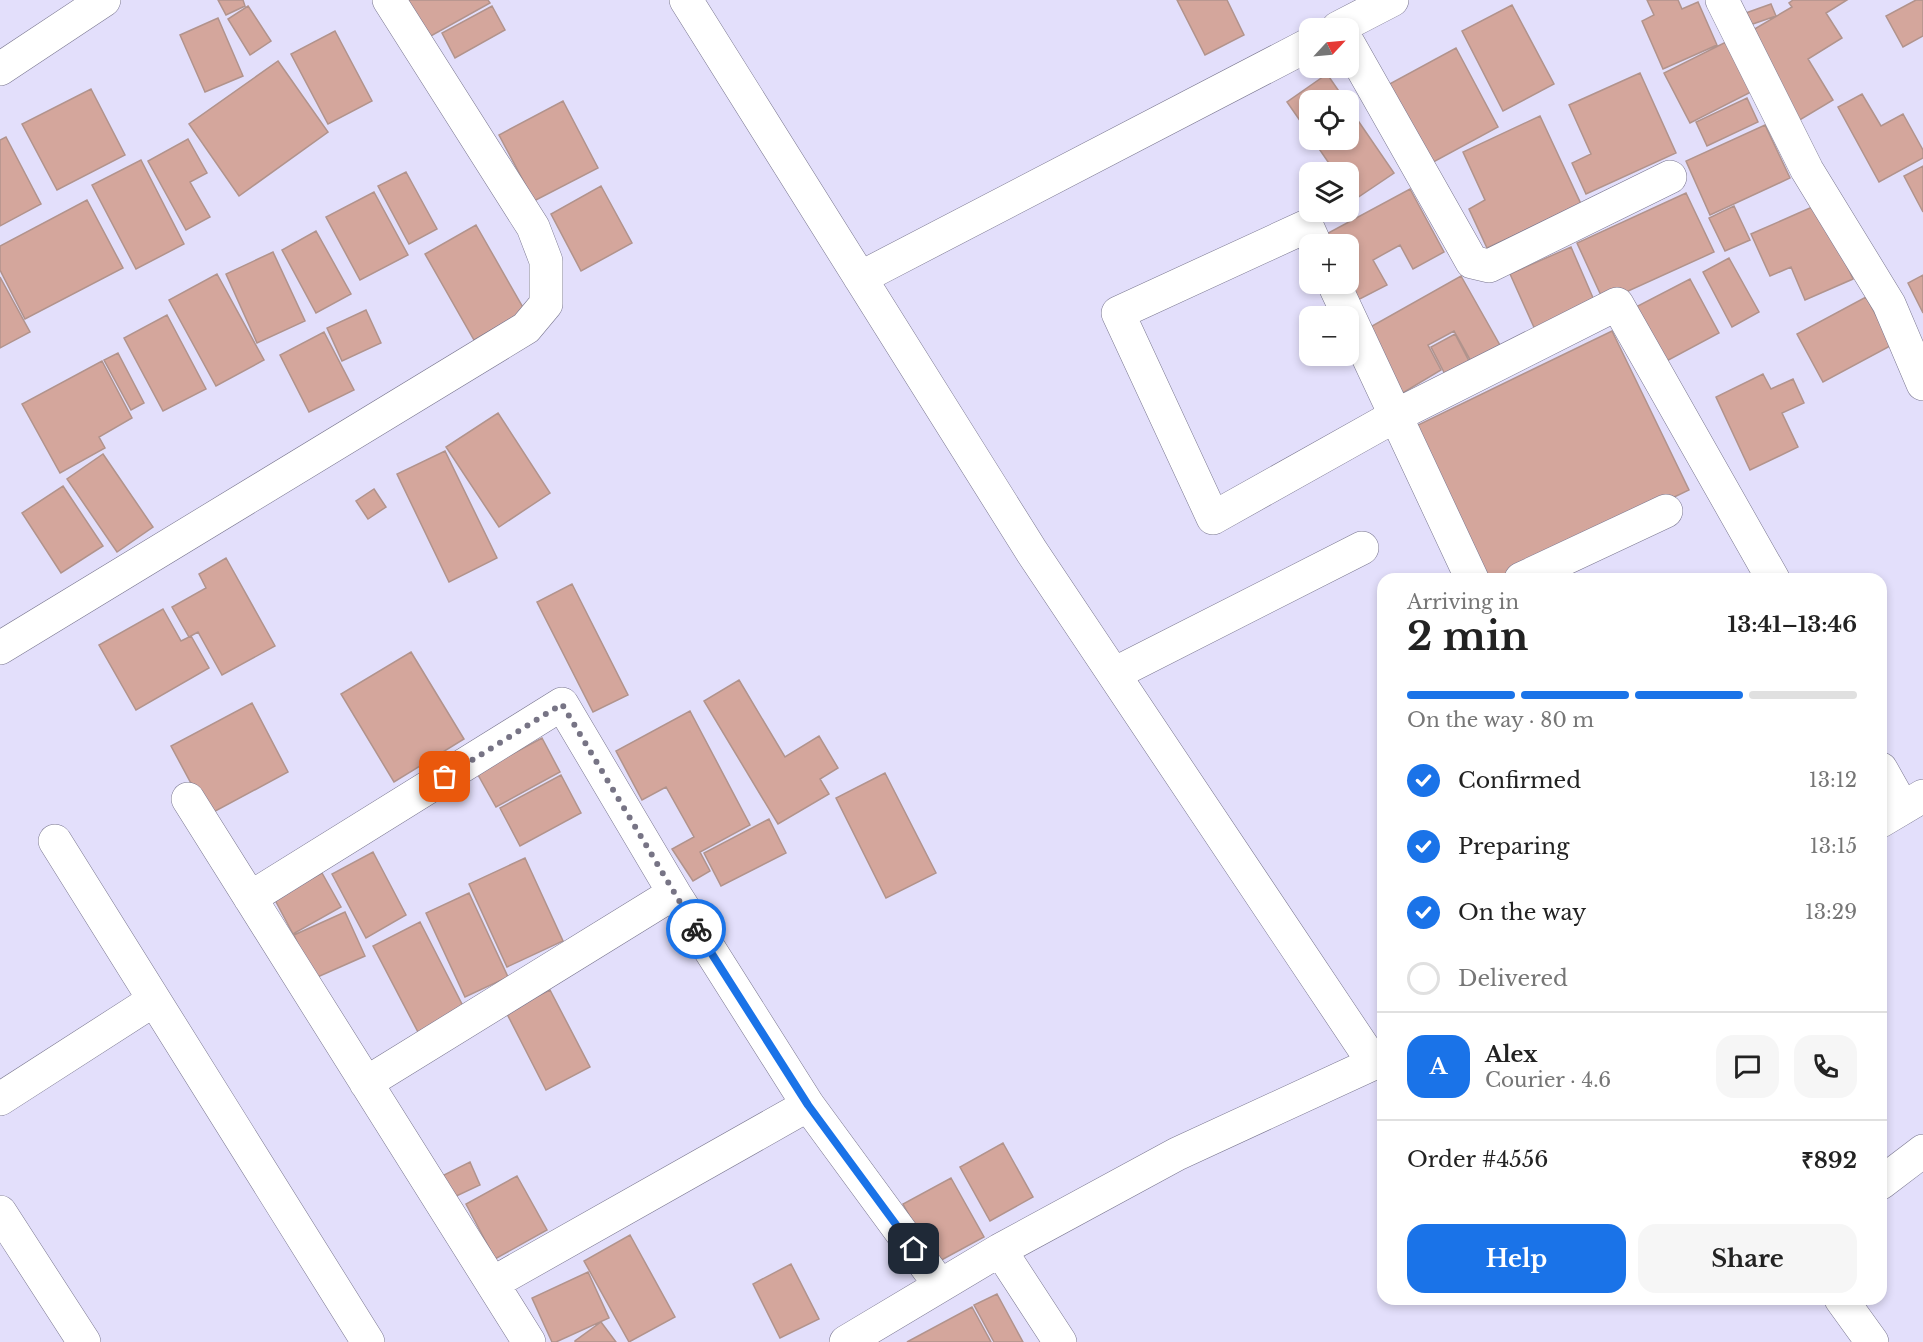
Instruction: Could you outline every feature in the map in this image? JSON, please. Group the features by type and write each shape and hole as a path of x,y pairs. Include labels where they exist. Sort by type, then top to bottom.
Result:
{"street":[{"path":"0,69 104,0"},
{"path":"0,648 526,328 546,304 546,261 532,227 389,0"},
{"path":"686,0 1032,552 1377,1059"},
{"path":"1358,18 1392,0"},
{"path":"1722,0 1807,170 1889,304 1923,384"},
{"path":"860,278 1299,50"},
{"path":"1359,62 1472,262 1489,266 1670,177"},
{"path":"1311,234 1307,226 1118,313 1213,518 1395,416 1617,304 1770,573"},
{"path":"1339,294 1469,573"},
{"path":"1534,573 1666,511"},
{"path":"1114,674 1362,548"},
{"path":"250,898 562,704 674,893 808,1105 940,1286"},
{"path":"1887,781 1902,808"},
{"path":"188,799 530,1342"},
{"path":"55,841 368,1342"},
{"path":"366,1083 674,893"},
{"path":"0,1099 154,1000"},
{"path":"848,1342 999,1250 1177,1154 1377,1060"},
{"path":"493,1283 808,1105"},
{"path":"1887,1179 1923,1151"},
{"path":"0,1212 84,1342"},
{"path":"999,1250 1060,1342"},
{"path":"1845,1305 1872,1342"}],"building":[{"path":"218,0 243,0 245,6 226,15"},
{"path":"408,0 488,0 490,3 429,37"},
{"path":"1177,0 1227,0 1244,35 1205,55"},
{"path":"1647,0 1678,0 1682,9 1698,2 1717,45 1663,69 1642,21 1654,15"},
{"path":"1793,0 1847,0 1826,13 1842,38 1808,59 1833,100 1798,121 1746,34 1792,7 1789,3"},
{"path":"1916,0 1923,0 1923,36 1903,47 1886,16"},
{"path":"1771,4 1776,16 1747,26 1743,14"},
{"path":"1512,5 1554,84 1503,111 1462,31"},
{"path":"248,6 271,41 250,55 228,19"},
{"path":"492,6 505,30 455,58 442,33"},
{"path":"218,18 243,76 205,92 180,35"},
{"path":"335,31 372,101 328,124 291,54"},
{"path":"1726,42 1751,92 1690,123 1664,73"},
{"path":"1456,48 1498,127 1426,166 1384,87"},
{"path":"278,61 328,132 239,196 189,124"},
{"path":"1640,73 1676,153 1586,194 1572,163 1591,154 1569,105"},
{"path":"1321,78 1330,78 1338,90 1304,90"},
{"path":"91,89 125,155 57,190 22,124"},
{"path":"1299,94 1299,119 1287,102"},
{"path":"1862,94 1881,126 1903,114 1923,150 1923,158 1879,182 1838,107"},
{"path":"1747,98 1758,122 1707,146 1696,122"},
{"path":"563,101 598,168 534,201 499,135"},
{"path":"1540,116 1581,204 1487,248 1469,209 1485,200 1463,152"},
{"path":"1359,122 1394,173 1359,197 1359,162 1328,162 1320,150 1359,150"},
{"path":"1765,125 1790,178 1710,215 1686,161"},
{"path":"6,137 41,204 0,226 0,140"},
{"path":"188,139 207,173 190,182 210,217 186,230 148,161"},
{"path":"141,160 184,244 136,269 92,185"},
{"path":"1923,166 1923,212 1904,176"},
{"path":"406,172 437,229 409,244 378,186"},
{"path":"601,186 632,243 581,271 551,214"},
{"path":"1410,189 1444,252 1413,269 1400,245 1373,260 1387,285 1354,302 1351,294 1359,294 1359,234 1326,234 1349,222 1359,222 1359,216"},
{"path":"374,192 408,255 360,280 326,217"},
{"path":"1686,193 1714,252 1604,302 1577,243"},
{"path":"87,200 123,268 25,319 0,270 0,246"},
{"path":"1819,204 1853,279 1805,300 1791,267 1770,276 1751,234"},
{"path":"1734,206 1750,240 1725,251 1709,218"},
{"path":"476,225 525,311 474,340 425,254"},
{"path":"316,231 351,294 316,313 282,250"},
{"path":"1571,247 1597,307 1537,334 1510,274"},
{"path":"273,252 305,321 257,343 226,274"},
{"path":"1729,258 1759,312 1732,327 1703,272"},
{"path":"217,274 264,360 216,386 169,300"},
{"path":"1923,275 1923,313 1908,283"},
{"path":"1461,276 1501,347 1472,363 1454,331 1428,345 1441,370 1401,394 1365,330"},
{"path":"0,277 30,332 0,348"},
{"path":"1690,279 1719,333 1661,364 1632,309"},
{"path":"1866,297 1892,345 1823,382 1797,334"},
{"path":"366,310 381,343 342,361 327,328"},
{"path":"167,315 206,389 163,411 124,338"},
{"path":"1612,331 1689,490 1516,573 1486,573 1416,426"},
{"path":"324,332 354,390 309,412 280,355"},
{"path":"1455,334 1471,365 1447,378 1431,347"},
{"path":"118,353 144,403 131,410 104,360"},
{"path":"102,361 132,418 99,437 105,448 60,473 22,404"},
{"path":"1763,374 1771,389 1793,379 1804,403 1782,413 1798,447 1750,470 1716,397"},
{"path":"498,413 550,493 499,527 446,447"},
{"path":"445,451 497,558 449,582 397,474"},
{"path":"103,454 153,527 117,552 67,479"},
{"path":"63,486 103,546 61,573 22,513"},
{"path":"374,489 386,507 368,519 356,501"},
{"path":"226,558 275,646 222,675 198,632 189,637 172,607 206,588 199,574"},
{"path":"572,584 628,695 593,712 537,602"},
{"path":"163,609 181,641 191,636 209,668 136,710 99,645"},
{"path":"411,652 464,739 394,782 341,694"},
{"path":"739,680 785,757 819,736 838,768 820,779 829,794 778,824 704,701"},
{"path":"252,703 288,772 208,815 171,746"},
{"path":"690,711 750,825 700,852 710,871 693,881 672,849 694,837 666,787 642,800 616,751"},
{"path":"542,738 560,772 496,807 477,773"},
{"path":"885,773 936,873 886,898 836,798"},
{"path":"561,775 581,813 520,846 500,808"},
{"path":"769,819 786,853 721,886 704,853"},
{"path":"373,852 406,915 366,938 332,874"},
{"path":"525,858 563,941 507,967 469,884"},
{"path":"322,873 341,907 293,934 274,898"},
{"path":"469,893 508,977 465,997 426,913"},
{"path":"345,912 365,956 313,979 294,935"},
{"path":"420,922 465,1010 419,1034 373,946"},
{"path":"550,990 590,1067 546,1090 506,1012"},
{"path":"1003,1143 1033,1197 990,1221 960,1167"},
{"path":"470,1162 480,1185 450,1199 440,1177"},
{"path":"517,1176 547,1230 495,1259 466,1204"},
{"path":"951,1178 984,1237 936,1263 903,1204"},
{"path":"630,1235 675,1317 629,1342 584,1261"},
{"path":"791,1264 819,1319 780,1338 753,1284"},
{"path":"588,1272 609,1318 552,1342 532,1298"},
{"path":"997,1294 1023,1342 994,1342 974,1305"},
{"path":"972,1307 991,1342 907,1342"},
{"path":"601,1322 616,1342 575,1342 575,1341"}],"way so far":[{"path":"445,777 562,704 696,929"}],"route":[{"path":"696,929 808,1105 914,1249"}]}
